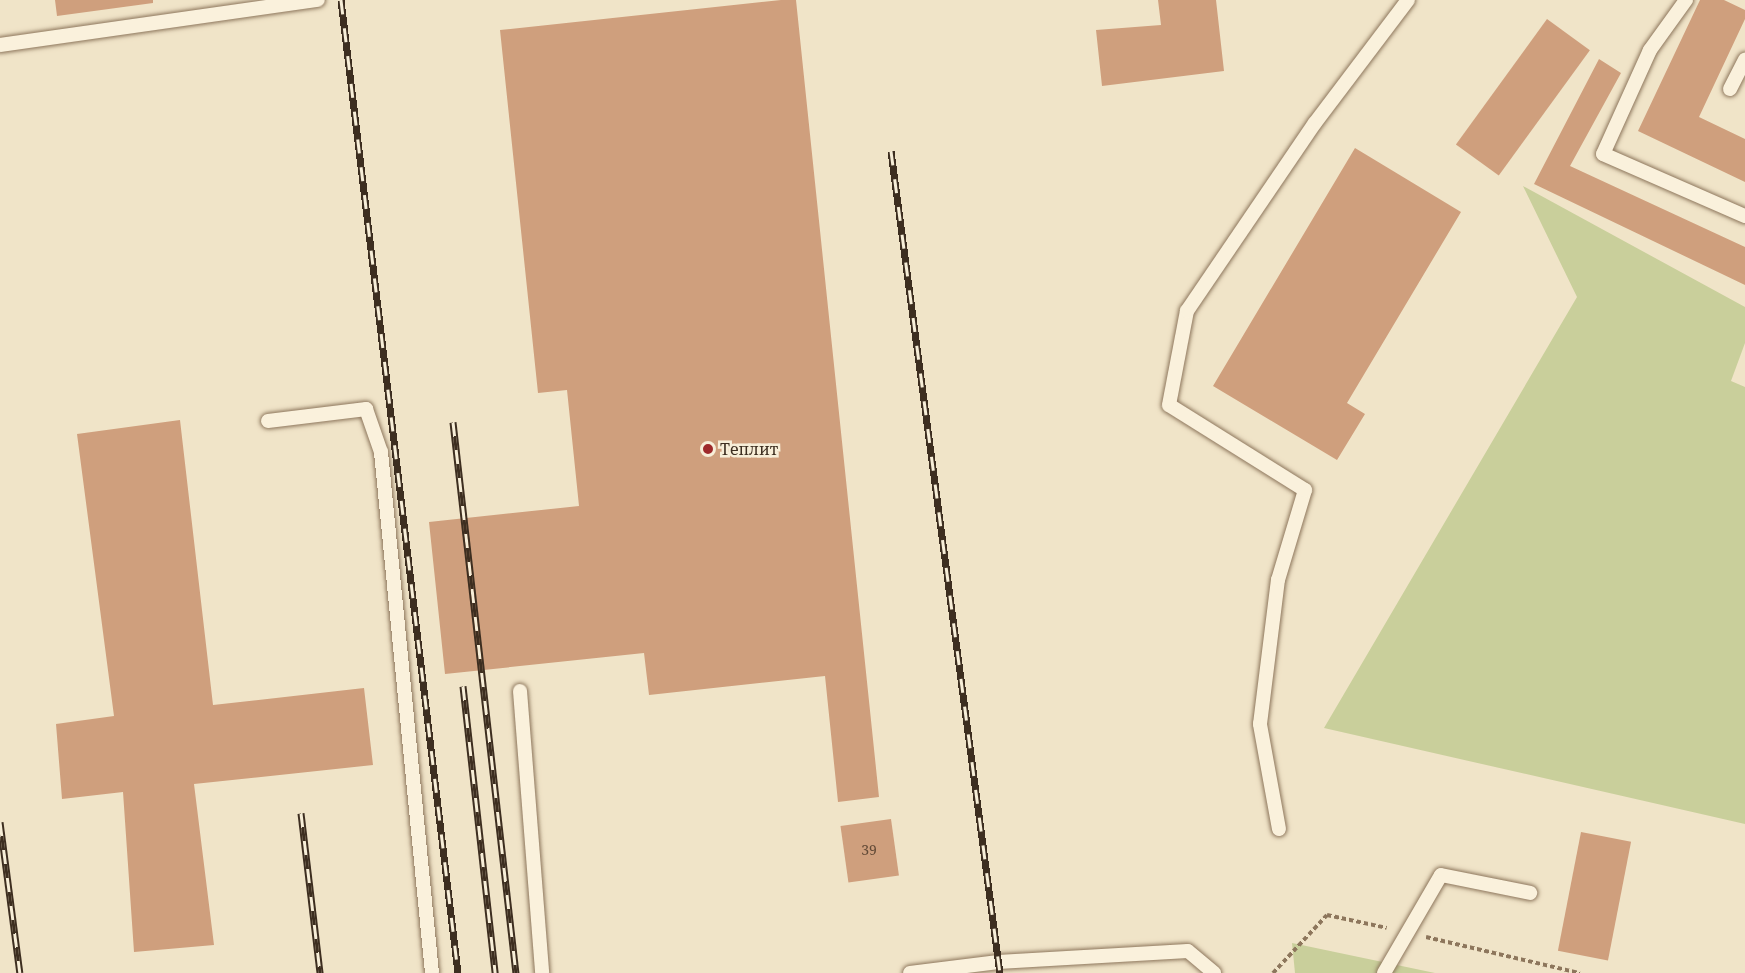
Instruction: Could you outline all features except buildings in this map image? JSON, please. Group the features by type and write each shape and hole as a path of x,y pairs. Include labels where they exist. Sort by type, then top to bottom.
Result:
{"lane":[{"path":"0,45 318,0"},
{"path":"1279,828 1260,724 1278,580 1305,490 1169,405 1187,311 1315,123 1408,0"},
{"path":"1686,0 1650,50 1603,154 1745,216"},
{"path":"1730,89 1745,60"},
{"path":"268,421 366,409 381,452 432,973"},
{"path":"520,691 542,973"},
{"path":"1384,973 1441,875 1530,893"},
{"path":"910,973 998,962 1188,951 1214,973"}],"green space":[{"path":"1523,186 1745,307 1745,343 1731,381 1745,387 1745,824 1324,728 1577,297"},
{"path":"1292,943 1435,973 1295,973"}],"railway":[{"path":"341,0 458,973"},
{"path":"891,151 1000,973"},
{"path":"453,422 516,973"},
{"path":"463,686 495,973"},
{"path":"301,813 320,973"},
{"path":"0,822 20,973"}],"place":[{"name":"Теплит","path":"708,449"}]}
